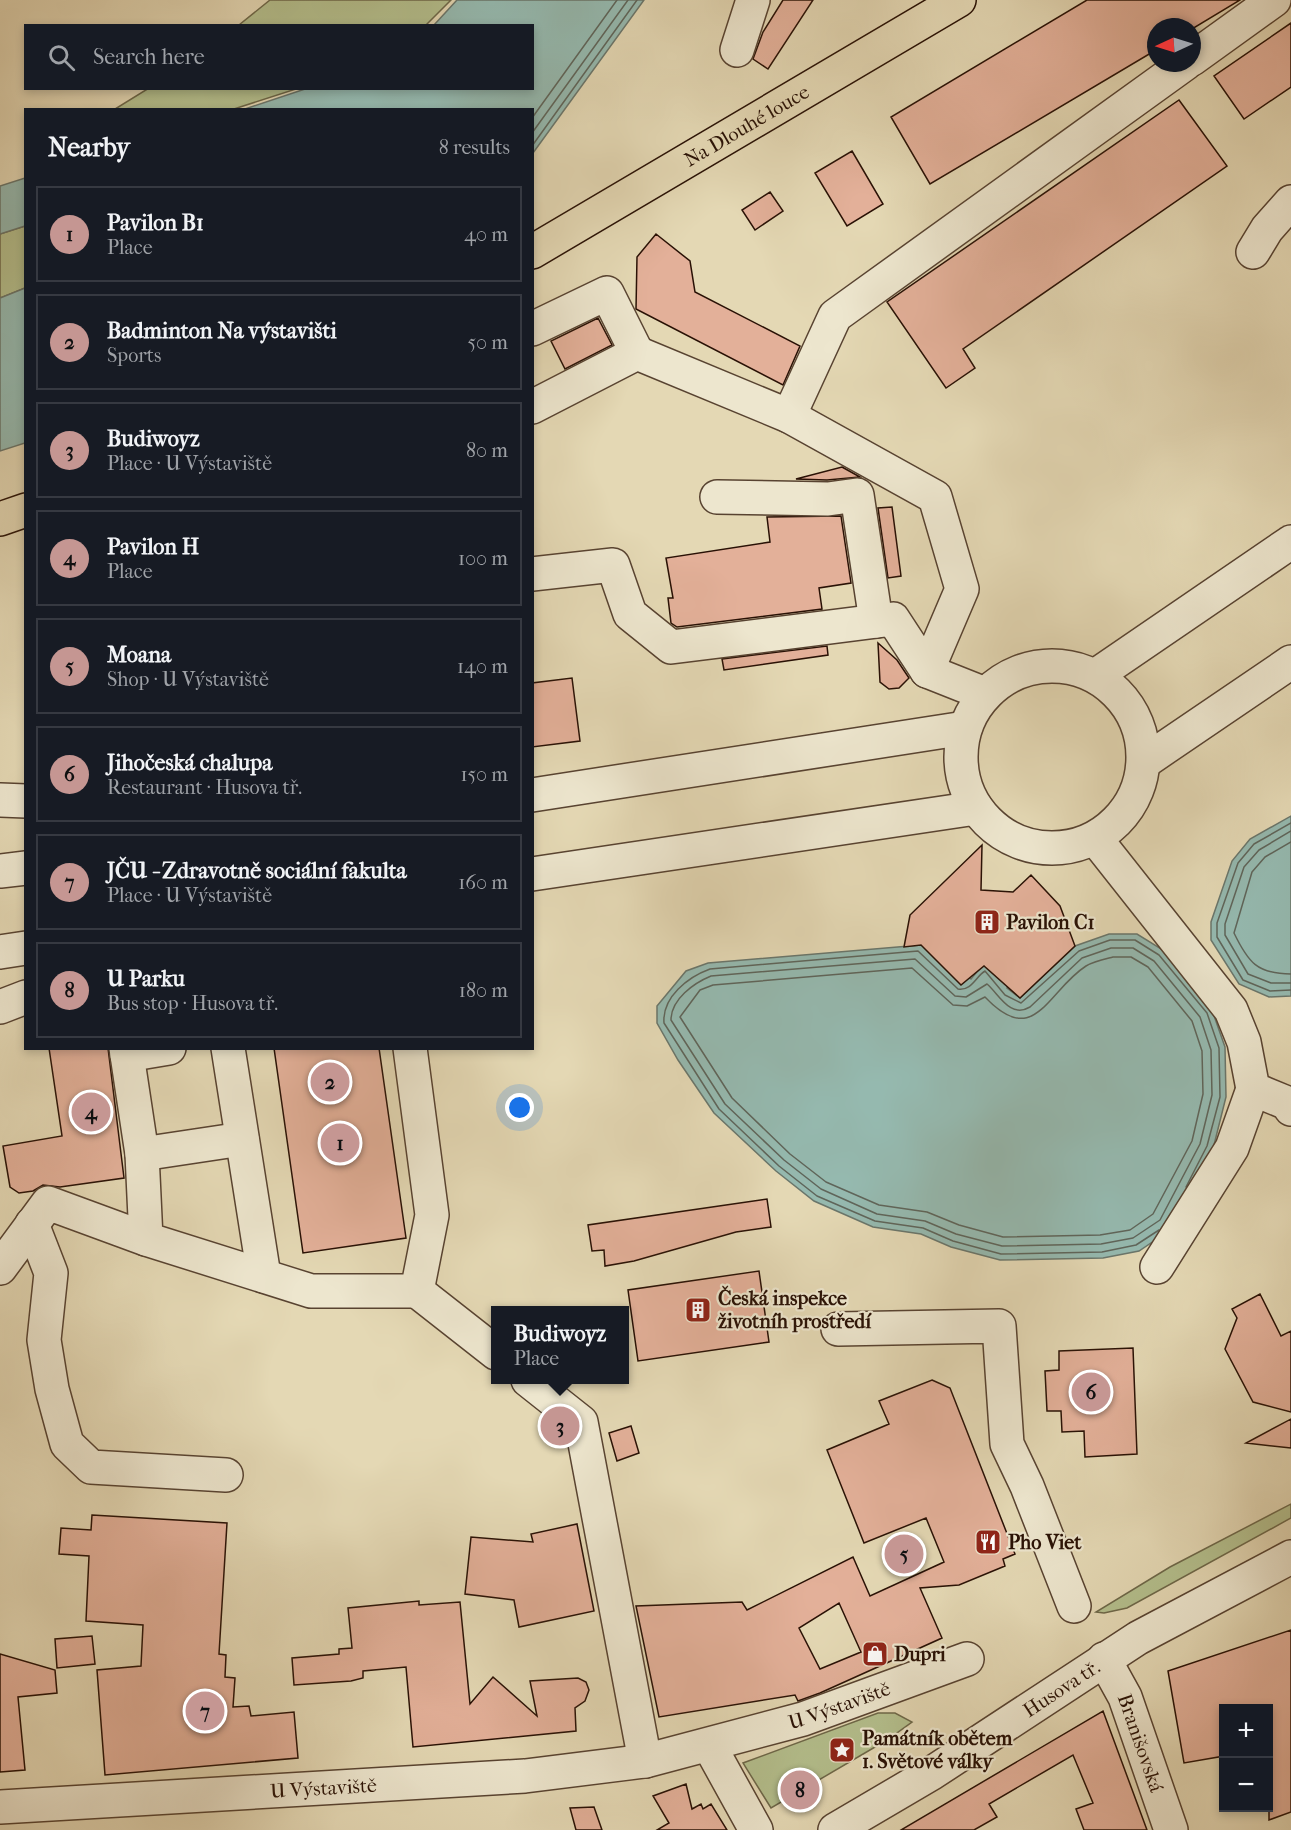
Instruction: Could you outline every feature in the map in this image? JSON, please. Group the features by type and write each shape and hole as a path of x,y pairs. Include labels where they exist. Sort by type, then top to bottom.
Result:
{"main road":[{"name":"Na Dlouhé louce","path":"534,251 960,0"},
{"path":"0,519 24,511"}],"street":[{"path":"737,50 753,0"},
{"path":"1201,53 1274,0"},
{"path":"789,416 834,316 1173,72"},
{"path":"1253,252 1266,229 1291,201"},
{"path":"534,328 607,293 637,353 789,416 935,497 962,590 927,671"},
{"path":"534,406 637,353"},
{"path":"717,498 828,499 857,495 876,621"},
{"path":"1095,676 1291,542"},
{"path":"534,574 613,565 630,614 671,647 893,619 927,671 985,694"},
{"path":"1144,762 1291,662"},
{"path":"1037,666 1067,667 1095,676 1116,691 1132,712 1141,736 1144,762 1137,792 1120,819 1095,838 1070,848 1034,847 1017,842 994,828 976,808 964,783 960,755 965,728 985,694 1009,676 1037,666"},
{"path":"534,795 965,728"},
{"path":"0,800 24,801"},
{"path":"534,874 976,808"},
{"path":"1095,838 1231,1010 1244,1042 1253,1089 1232,1148 1157,1267"},
{"path":"0,871 24,868"},
{"path":"0,952 24,948"},
{"path":"0,1007 24,998"},
{"path":"146,1239 142,1155 126,1052 148,1050"},
{"path":"228,1050 264,1276"},
{"path":"410,1050 432,1215 417,1291"},
{"path":"1253,1089 1287,1103 1291,1109"},
{"path":"142,1155 242,1139"},
{"path":"0,1268 48,1203 146,1239 311,1291 417,1291 491,1350"},
{"path":"32,1224 51,1273 44,1340 52,1389 67,1444 91,1467 226,1475"},
{"path":"838,1329 999,1326 1007,1444 1027,1486 1074,1606"},
{"path":"533,1384 581,1422 645,1761"},
{"name":"Husova tř.","path":"835,1830 932,1773 1052,1696 1104,1659 1171,1619 1291,1557"},
{"name":"U Výstaviště","path":"0,1807 525,1776 645,1761 803,1719 967,1659"},
{"name":"Branišovská","path":"1104,1659 1125,1697 1172,1830"},
{"path":"709,1745 756,1830"}],"green space":[{"path":"270,0 451,0 427,24 240,24"},
{"path":"146,90 293,90 237,108 117,108"},
{"path":"24,226 24,288 0,298 0,234"},
{"path":"1291,1504 1291,1518 1127,1608 1104,1613 1096,1612 1170,1567"},
{"path":"878,1713 895,1713 912,1722 887,1740 771,1808 743,1763"}],"water":[{"path":"457,0 644,0 534,152 534,108 248,108 302,90 534,90 534,24 435,24"},
{"path":"24,178 24,226 0,234 0,186"},
{"path":"24,288 24,443 0,451 0,298"},
{"path":"1291,816 1291,996 1269,997 1239,984 1211,940 1211,922 1232,861 1250,839"},
{"path":"1109,934 1137,934 1163,950 1212,1010 1225,1047 1226,1097 1213,1149 1170,1230 1139,1251 1103,1258 1000,1260 951,1247 921,1234 873,1227 814,1201 776,1171 714,1113 678,1060 657,1023 657,1006 686,971 708,963 921,945 971,979 985,962 1008,986 1007,988 1020,998 1075,946"}],"building":[{"path":"783,0 813,0 768,69 753,59 763,32"},
{"path":"1087,0 1240,0 1201,24 1201,18 1147,18 1147,55 930,184 891,117"},
{"path":"1291,23 1291,87 1244,119 1214,76"},
{"path":"1179,100 1227,166 963,349 975,368 946,388 887,302"},
{"path":"852,151 883,204 847,226 815,173"},
{"path":"770,192 783,211 755,230 742,210"},
{"path":"656,234 690,261 695,292 800,346 783,385 636,309 637,257"},
{"path":"598,318 612,345 565,369 551,341"},
{"path":"842,467 860,477 827,480 796,479"},
{"path":"892,507 901,576 888,578 878,508"},
{"path":"841,516 851,583 819,588 822,609 677,627 671,623 668,598 673,598 666,558 770,542 767,517"},
{"path":"878,643 897,660 909,678 899,688 889,689 880,682"},
{"path":"827,646 828,655 724,670 722,659"},
{"path":"572,678 580,741 534,747 534,683"},
{"name":"Pavilon C1","path":"982,845 981,890 1013,892 1031,875 1060,906 1075,946 1020,998 984,966 961,985 921,945 904,947 910,915"},
{"path":"49,1050 108,1050 124,1178 60,1187 43,1185 33,1191 19,1193 10,1187 3,1146 62,1136"},
{"path":"274,1050 379,1050 406,1238 303,1253"},
{"path":"767,1199 771,1227 736,1232 634,1261 605,1266 604,1250 592,1251 588,1225"},
{"path":"759,1271 769,1342 638,1361 628,1290"},
{"path":"1260,1294 1281,1336 1291,1331 1291,1412 1253,1402 1225,1349 1237,1318 1232,1309"},
{"path":"1133,1348 1137,1454 1085,1457 1084,1431 1062,1432 1061,1411 1047,1411 1045,1371 1059,1370 1059,1351"},
{"path":"932,1380 950,1388 1015,1554 1003,1559 1005,1566 959,1585 920,1588 942,1638 798,1701 795,1695 659,1717 636,1606 742,1602 747,1610 853,1557 870,1596 944,1562 926,1518 864,1543 827,1450 889,1424 879,1401","holes":["839,1603 861,1652 820,1669 799,1628"]},
{"path":"1291,1419 1291,1448 1246,1443"},
{"path":"631,1426 639,1453 617,1461 609,1433"},
{"path":"92,1515 227,1523 219,1654 226,1655 225,1677 235,1678 233,1707 249,1706 251,1716 294,1712 298,1758 105,1775 97,1670 141,1666 143,1625 86,1621 89,1556 59,1554 61,1528 91,1530"},
{"path":"577,1524 594,1611 519,1627 514,1600 465,1594 471,1537 533,1542 531,1534"},
{"path":"419,1601 419,1605 460,1602 470,1704 493,1677 537,1716 530,1681 578,1678 586,1682 589,1690 585,1701 575,1708 576,1731 413,1747 406,1667 363,1671 363,1678 351,1681 294,1685 292,1658 339,1654 339,1649 352,1648 348,1608"},
{"path":"1291,1630 1291,1812 1269,1820 1269,1812 1273,1812 1273,1704 1219,1704 1219,1757 1184,1763 1168,1671"},
{"path":"92,1636 95,1664 57,1668 55,1639"},
{"path":"0,1654 55,1670 57,1693 18,1697 25,1770 0,1772"},
{"path":"1103,1711 1147,1830 1084,1830 1076,1809 1093,1803 1073,1755 989,1804 997,1817 974,1830 901,1830"},
{"path":"686,1784 692,1809 701,1804 703,1809 711,1804 727,1830 657,1830 669,1823 653,1796"},
{"path":"594,1807 602,1830 576,1830 570,1808"}],"place":[{"name":"Pavilon C1","path":"987,922"},
{"name":"Badminton Na výstavišti","path":"330,1082"},
{"name":"Pavilon H","path":"91,1112"},
{"name":"Pavilon B1","path":"340,1143"},
{"name":"Česká inspekce životníh prostředí","path":"698,1310"},
{"name":"Jihočeská chalupa","path":"1091,1392"},
{"name":"Budiwoyz","path":"560,1426"},
{"name":"Pho Viet","path":"988,1542"},
{"name":"Moana","path":"904,1554"},
{"name":"Dupri","path":"875,1654"},
{"name":"JČU - Zdravotně sociální fakulta","path":"205,1711"},
{"name":"Památník obětem 1. Světové války","path":"842,1750"},
{"name":"U Parku","path":"800,1790"}]}
